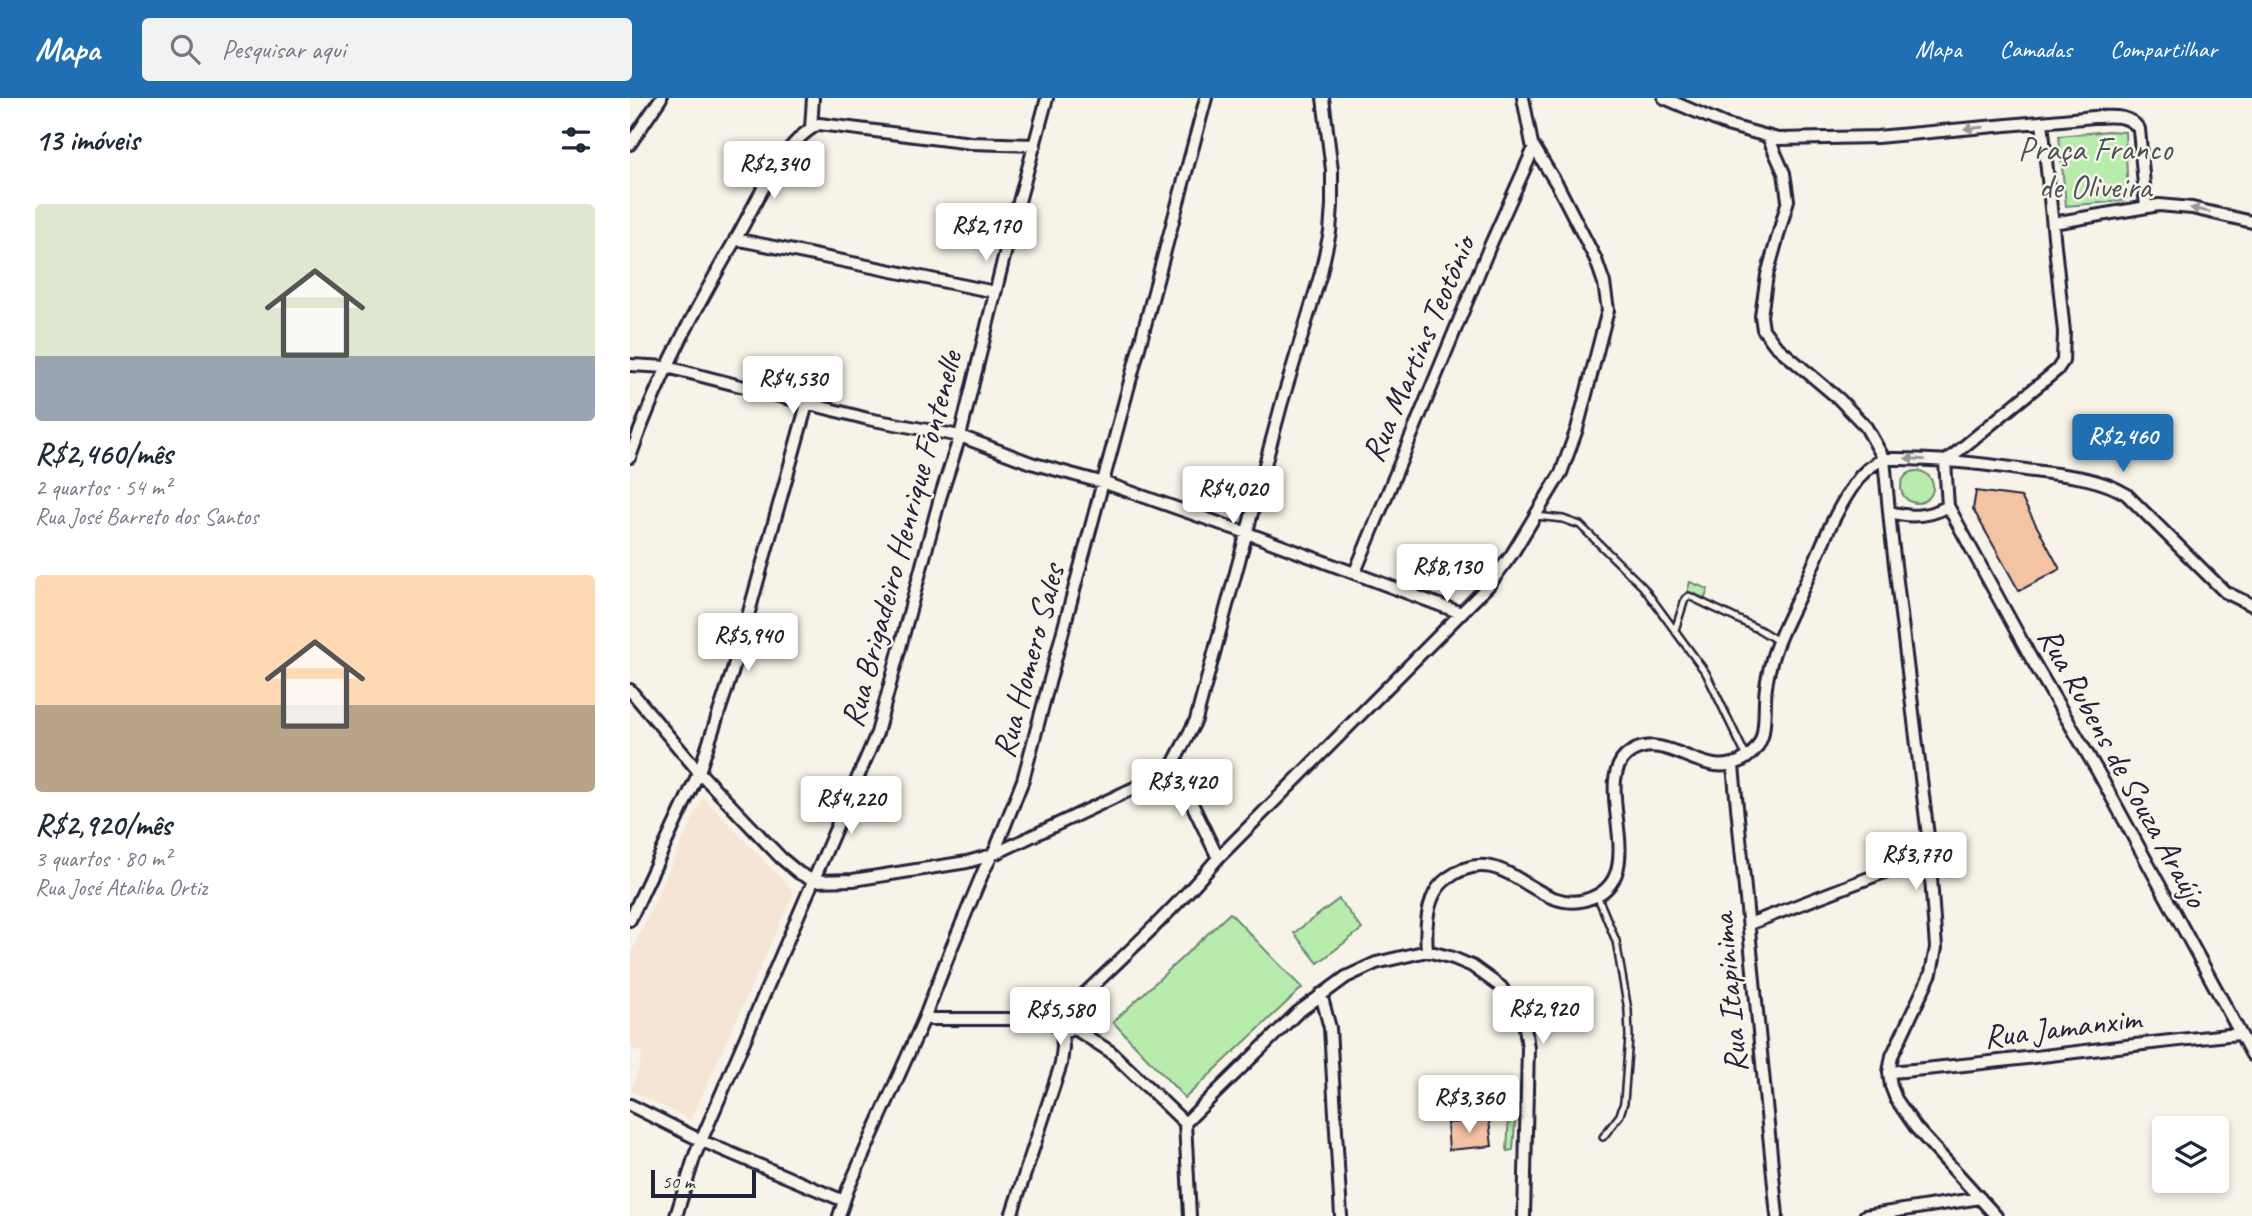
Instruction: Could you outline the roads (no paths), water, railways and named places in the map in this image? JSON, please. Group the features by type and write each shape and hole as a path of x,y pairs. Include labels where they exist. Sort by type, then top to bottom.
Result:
{"street":[{"path":"630,144 661,98"},
{"path":"811,128 813,98"},
{"name":"Rua Brigadeiro Henrique Fontenelle","path":"676,1216 695,1155 877,733 940,498 960,436 1047,98"},
{"name":"Rua Homero Sales","path":"839,1216 1023,780 1206,98"},
{"path":"630,690 699,772 781,858 814,881 853,880 967,862 992,855 1149,781 1172,764 1196,720 1321,273 1330,232 1332,205 1332,170 1323,98"},
{"path":"1061,1017 1103,978 1489,585 1536,516 1561,473 1577,429 1608,310 1604,283 1596,260 1558,186 1534,148 1523,98"},
{"path":"1664,98 1727,125 1768,137 1807,139 1877,137 2120,117 2134,121 2139,128 2146,207"},
{"path":"1945,462 2061,365 2064,332 2042,122"},
{"path":"630,457 667,367 735,239 787,153 811,128 819,124 971,143 1035,145"},
{"path":"1768,137 1784,173 1788,200 1768,275 1761,316 1763,329 1775,345 1839,399 1866,427 1884,458 1929,855 1936,947 1931,973 1892,1056 1889,1072 1896,1099 1916,1128 1996,1216"},
{"name":"Rua Martins Teotônio","path":"1354,572 1489,248 1534,148"},
{"path":"2053,223 2146,207 2176,205 2252,222"},
{"path":"735,239 995,292"},
{"path":"630,365 667,367 868,419 960,436 1031,463 1103,483 1247,533 1461,613"},
{"path":"630,920 699,772 732,673 807,404"},
{"path":"1427,951 1425,934 1429,908 1440,884 1457,871 1475,865 1492,866 1565,901 1584,901 1597,895 1609,884 1618,868 1620,839 1615,778 1619,763 1630,752 1647,746 1665,748 1700,762 1722,766 1733,765 1747,758 1759,747 1764,734 1766,682 1778,641 1841,506 1857,480 1872,465 1884,458 1978,463 2096,480 2126,494 2225,592 2252,605"},
{"path":"1889,512 1925,516 1948,506 1945,462"},
{"name":"Rua Rubens de Souza Araújo","path":"1948,506 2031,658 2098,772 2252,1055"},
{"path":"1172,764 1218,858"},
{"name":"Rua Itapinima","path":"1733,765 1777,1216"},
{"path":"1749,924 1929,855"},
{"path":"1185,1123 1297,1013 1346,977 1376,963 1427,951 1453,958 1472,966 1501,987 1524,1020 1528,1048 1524,1216"},
{"path":"1321,994 1330,1028 1341,1216"},
{"path":"924,1019 1061,1017 1072,1020 1067,1029 1061,1064 1011,1216"},
{"path":"1067,1029 1111,1052 1185,1123 1190,1216"},
{"name":"Rua Jamanxim","path":"1889,1072 1949,1068 2126,1045 2241,1034"},
{"path":"630,1105 702,1141 844,1201"},
{"path":"1865,1216 1979,1198"}],"lane":[{"path":"1536,516 1563,519 1580,525 1643,587 1706,673 1747,758"},
{"path":"1675,630 1687,596 1778,641"},
{"path":"1597,895 1616,941 1626,992 1629,1037 1624,1102 1620,1115 1603,1136"}],"park label":[{"name":"Praça Franco de Oliveira","path":"2095,168"}]}
